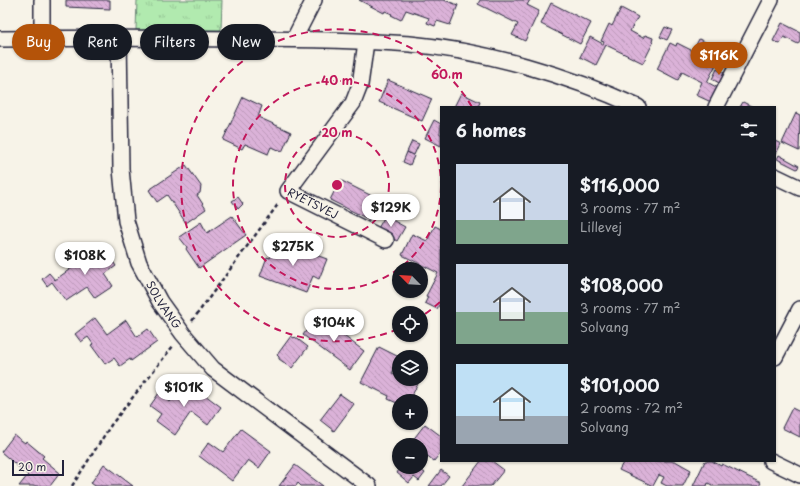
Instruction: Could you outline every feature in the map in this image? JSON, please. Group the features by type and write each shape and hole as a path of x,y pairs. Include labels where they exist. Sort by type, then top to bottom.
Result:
{"street":[{"path":"42,0 42,24"},
{"path":"294,39 314,0"},
{"path":"717,106 771,0"},
{"path":"132,38 294,39 411,44 501,60 604,92 636,106"},
{"path":"0,39 12,39"},
{"name":"RYETSVEJ","path":"366,42 360,85 352,103 288,191 386,240"},
{"name":"SOLVANG","path":"119,60 121,169 126,221 139,263 160,302 182,334 213,369 369,486"},
{"path":"776,176 800,188"},
{"path":"776,355 800,308"},
{"path":"772,462 800,475"}],"green space":[{"path":"137,0 222,0 221,24 217,24 217,30 209,30 209,24 140,24 140,30 136,30"}],"building":[{"path":"66,0 110,0 110,9 66,7"},
{"path":"359,0 444,0 458,5 450,25 437,21 435,26 427,23 429,18 406,10 401,20 391,15 392,14 385,11 384,13"},
{"path":"480,0 530,0 527,5 539,11 525,41 512,35 518,24 478,4"},
{"path":"551,3 591,23 580,44 541,24"},
{"path":"621,8 638,17 630,31 643,38 645,35 653,38 653,43 643,63 606,45 596,65 580,57 590,37 603,44 604,42 601,41 609,24 612,26"},
{"path":"782,23 800,32 800,40 798,44 784,37 780,44 773,41"},
{"path":"665,27 672,30 667,40 660,37"},
{"path":"699,39 723,51 707,82 718,88 711,102 696,95 702,82 682,72 678,80 657,69 670,43 676,46 677,43 693,51"},
{"path":"717,69 726,74 721,84 712,79"},
{"path":"388,80 432,99 422,121 379,102"},
{"path":"461,93 480,102 478,106 454,106"},
{"path":"243,97 262,106 258,117 291,132 282,152 271,147 268,154 245,144 242,149 223,140"},
{"path":"743,102 751,106 741,106"},
{"path":"796,113 800,115 799,151 782,143"},
{"path":"434,120 440,123 440,146 425,138"},
{"path":"412,141 419,144 414,155 407,152"},
{"path":"776,142 781,144 776,154"},
{"path":"407,152 414,156 410,165 403,162"},
{"path":"779,155 799,166 797,169 777,159"},
{"path":"186,165 201,186 200,193 197,195 206,209 186,223 167,195 157,202 149,190"},
{"path":"340,180 380,200 370,220 330,200"},
{"path":"238,197 243,204 238,209 232,201"},
{"path":"232,216 246,235 199,268 186,249 187,247 179,237 201,222 207,233"},
{"path":"385,216 405,227 397,241 377,230"},
{"path":"435,226 440,228 440,303 437,309 425,303 428,298 428,292 438,273 428,268 428,262 416,262 402,255 412,234 427,241"},
{"path":"277,241 327,259 319,279 313,276 306,293 260,276 267,257 270,258"},
{"path":"102,246 116,266 105,274 113,286 95,298 87,287 66,301 52,282 47,286 42,279 49,273 55,280"},
{"path":"317,316 364,351 350,370 303,335"},
{"path":"95,318 107,334 126,320 137,337 148,329 157,342 131,361 130,359 120,366 114,358 105,364 91,345 93,344 88,337 81,342 75,334"},
{"path":"291,336 294,338 295,337 308,347 292,368 279,359 277,355"},
{"path":"379,347 392,354 392,386 417,386 413,394 392,394 392,401 388,399 389,396 361,382"},
{"path":"180,384 194,394 197,389 221,407 208,425 191,412 175,435 156,421 161,414 150,406 159,393 170,402 174,397 172,395"},
{"path":"340,394 354,404 334,431 320,420"},
{"path":"792,408 800,412 800,437 782,428"},
{"path":"428,426 440,435 440,453 434,461 428,456 428,438 414,438 420,430 428,430"},
{"path":"241,429 271,451 259,468 248,460 232,481 199,456 209,442 223,452"},
{"path":"14,435 25,443 26,441 44,456 42,458 60,473 50,486 19,486 28,475 1,452"},
{"path":"480,462 493,462 504,470 491,486 462,486"},
{"path":"623,462 677,462 691,470 683,486 667,486 661,483 664,477 659,475 653,486 619,470"},
{"path":"705,462 714,462 721,466 722,464 761,483 759,486 711,486 712,485 708,483 707,486 693,486"},
{"path":"104,464 133,486 95,486 91,483"},
{"path":"295,465 323,486 301,486 298,483 296,486 279,486"},
{"path":"441,470 449,476 441,486 429,486"},
{"path":"398,474 424,474 419,481 414,477 409,483"}]}
